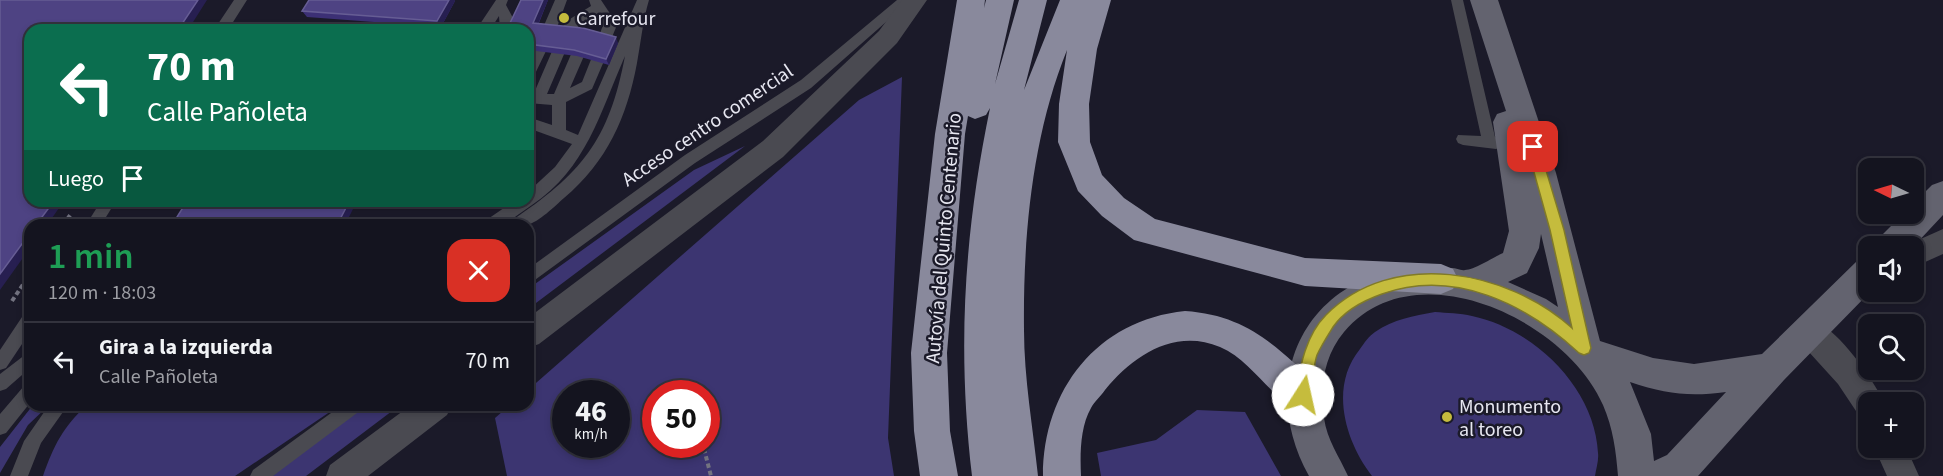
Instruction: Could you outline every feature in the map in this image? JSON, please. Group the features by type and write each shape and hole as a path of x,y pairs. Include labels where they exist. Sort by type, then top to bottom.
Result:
{"highway":[{"name":"Autovía del Quinto Centenario","path":"939,476 932,430 929,353 948,156 972,0"},
{"path":"929,353 947,307 967,144 1000,0"},
{"path":"991,476 982,399 982,268 997,155 1016,55 1033,0"},
{"path":"1019,476 1006,332 1008,272 1016,191 1027,126 1051,54 1074,0"},
{"path":"1097,0 1082,49 1074,104 1074,142 1089,182 1113,207 1146,230 1305,272 1456,281"},
{"path":"1062,476 1061,458 1074,403 1100,367 1133,340 1166,327 1194,326 1227,333 1273,366 1303,395"}],"main road":[{"path":"1456,281 1515,262 1522,248 1525,231 1498,49 1484,0"},
{"path":"1511,144 1557,230 1587,351"},
{"path":"1903,236 1943,194"},
{"path":"1329,476 1312,444 1303,395 1310,355 1329,321 1359,296 1398,282 1456,281 1501,293 1531,307 1559,326 1587,351 1613,385 1629,419 1638,454 1637,476"},
{"path":"1664,476 1680,468 1771,369 1858,284"},
{"path":"1587,351 1653,374 1694,380 1771,369"}],"street":[{"path":"534,330 773,149 888,37 915,0"},
{"path":"1924,250 1943,241"},
{"path":"1809,331 1844,366 1862,392"},
{"path":"342,476 428,411"},
{"path":"1895,458 1903,476"}],"lane":[{"path":"225,24 241,0"},
{"path":"534,194 560,172 590,128 616,61 637,21 643,0"},
{"name":"Acceso centro comercial","path":"534,274 690,159 806,84 905,0"},
{"path":"1457,0 1511,144 1463,140"},
{"path":"501,2 507,18 506,24"},
{"path":"487,24 501,2"},
{"path":"544,26 560,2"},
{"path":"568,32 570,25 596,4"},
{"path":"586,34 596,4"},
{"path":"596,4 610,25 605,39"},
{"name":"Acceso centro comercial","path":"524,219 565,189 608,136 630,72 637,21"},
{"path":"534,60 538,51"},
{"path":"534,96 558,52"},
{"path":"560,134 556,117 558,100 577,56"},
{"path":"534,98 558,100 587,85 597,62"},
{"path":"534,124 582,142"},
{"path":"499,219 517,207"},
{"path":"0,363 24,328"},
{"path":"0,384 24,363"},
{"path":"0,427 24,398"},
{"path":"19,476 22,461 43,423 54,411"},
{"path":"259,476 347,411"}],"path":[{"path":"6,310 24,283"},
{"path":"706,458 711,476"}],"shaded area":[{"path":"902,77 888,438 894,476 507,476 495,418 503,411 534,411 534,385 859,100"},
{"path":"745,146 534,304 534,285 694,170"},
{"path":"1435,312 1467,315 1495,323 1538,348 1557,365 1586,406 1594,429 1598,456 1595,476 1372,476 1354,447 1344,414 1345,380 1351,364 1367,340 1382,328 1404,319"},
{"path":"1197,410 1245,412 1281,476 1101,476 1097,453 1156,440"},
{"path":"28,411 43,411 28,425 0,473 0,447"},
{"path":"81,411 331,411 235,476 43,476 60,437"},
{"path":"358,411 392,411 306,476 267,476"}],"building":[{"path":"0,0 198,0 182,24 24,24 24,207 50,207 40,219 24,219 24,241 0,274"},
{"path":"309,0 449,0 437,21 302,11"},
{"path":"521,0 543,0 533,23 583,28 616,37 606,59 574,50 534,45 534,24 499,24 510,23"},
{"path":"183,207 346,207 340,219 176,219"}],"place":[{"name":"Carrefour","path":"564,18"},
{"name":"Monumento al toreo","path":"1447,417"}],"route":[{"path":"1303,395 1310,355 1329,321 1359,296 1398,282 1441,279 1471,284 1501,293 1531,307 1559,326 1584,348 1557,230 1533,147"}]}
